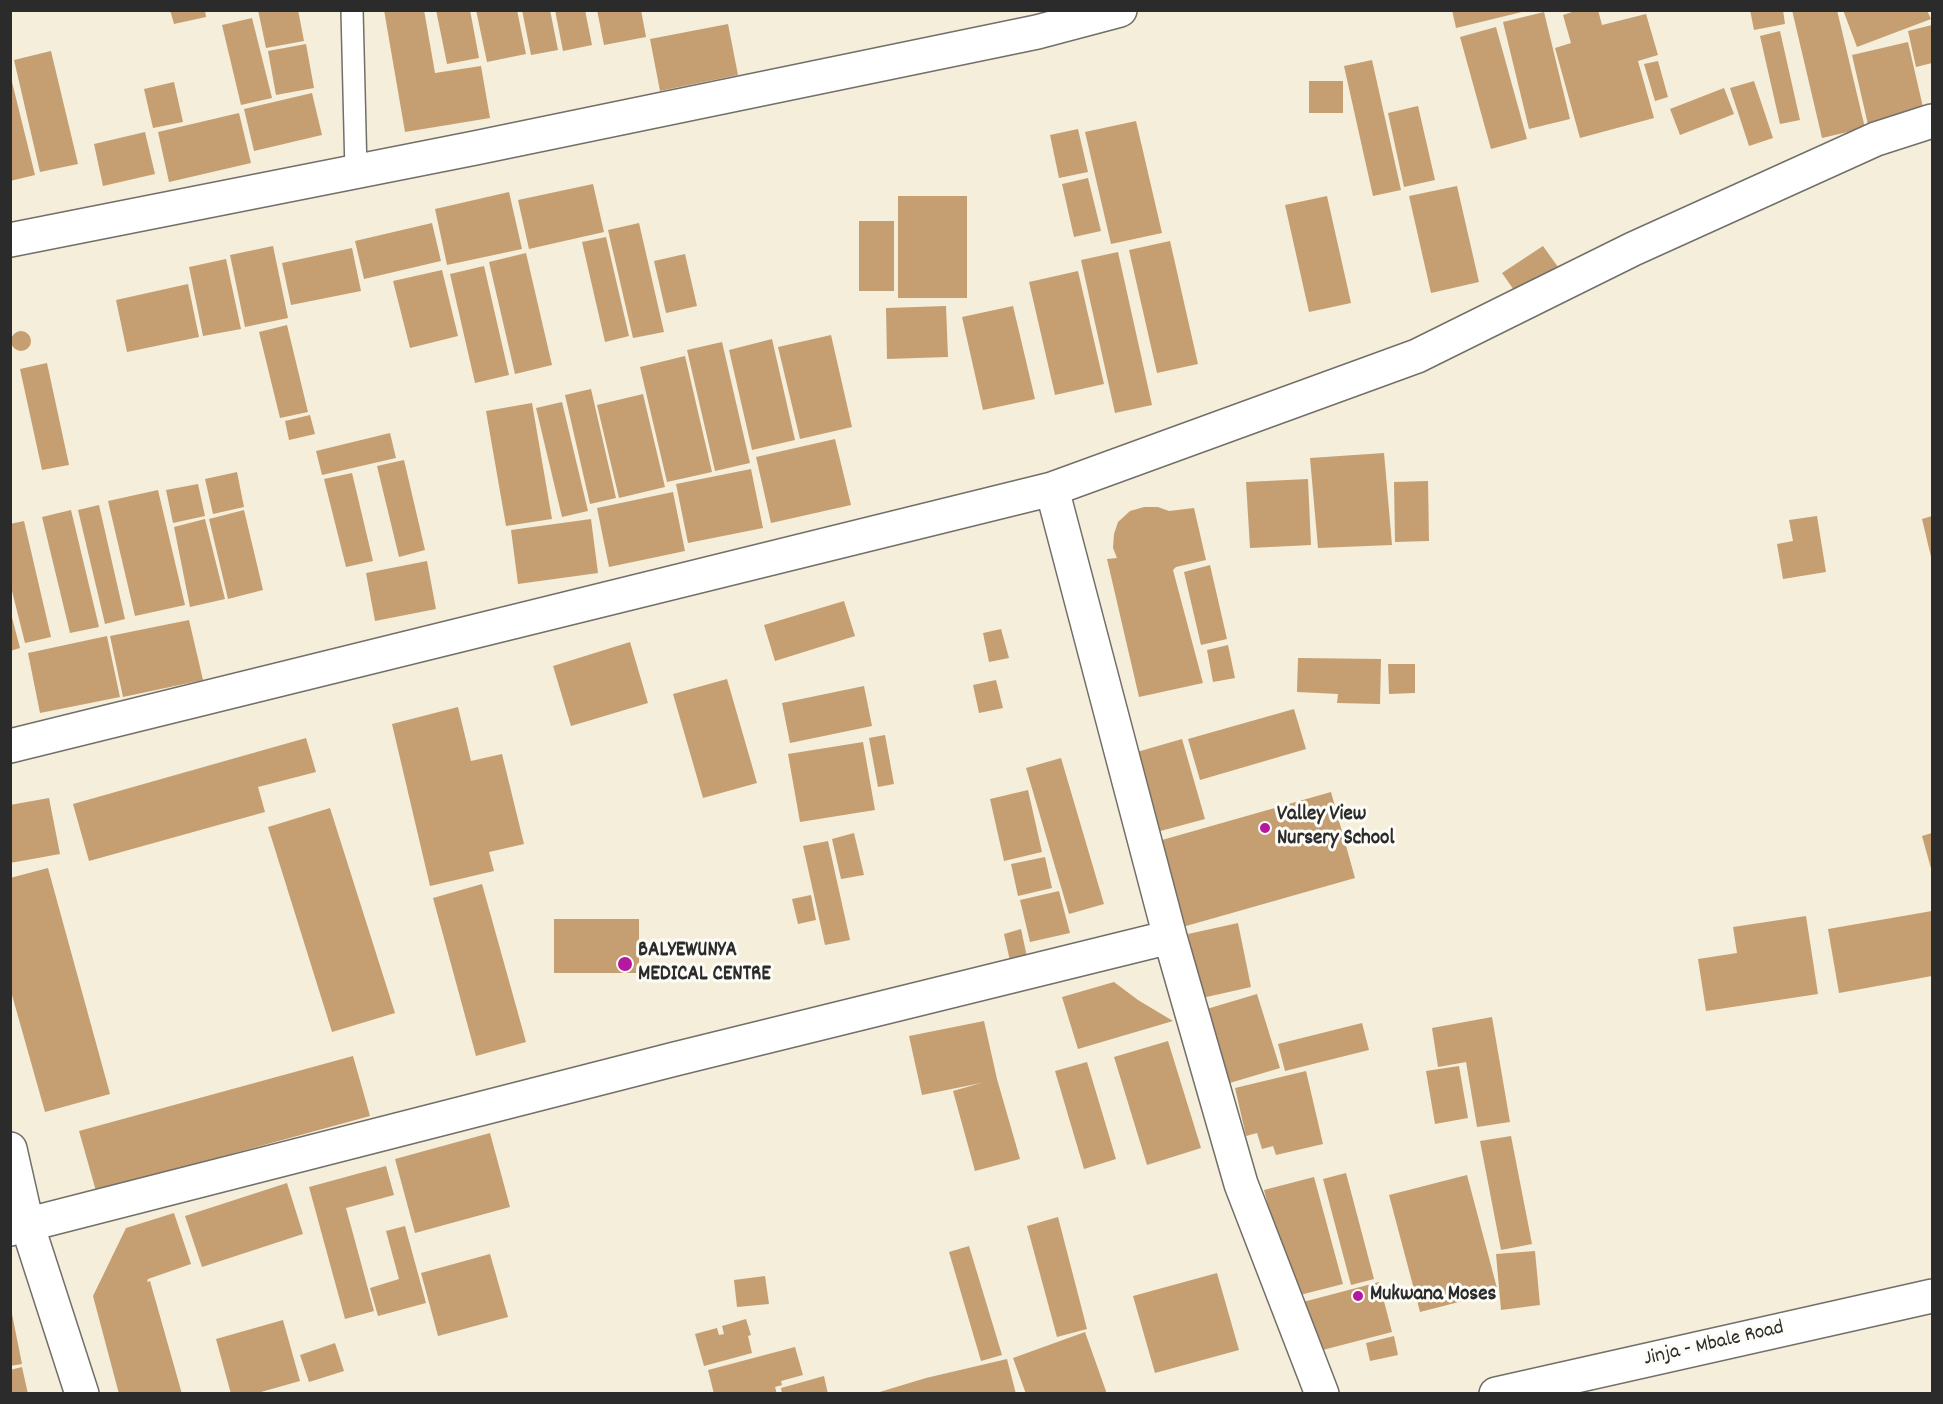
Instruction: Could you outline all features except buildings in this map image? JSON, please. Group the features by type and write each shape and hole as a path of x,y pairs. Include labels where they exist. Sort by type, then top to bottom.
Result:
{"street":[{"path":"10,240 356,172 1037,32 1120,10"},
{"path":"10,746 1052,489 1417,356 1633,249 1876,139 1932,121"},
{"path":"1052,489 1170,937 1241,1184 1322,1394"},
{"path":"19,1226 675,1059 1170,937"},
{"path":"10,1149 19,1226 82,1394"},
{"name":"Jinja - Mbale Road","path":"1496,1394 1932,1296"}],"lane":[{"path":"352,10 356,172"}],"place":[{"name":"Valley View Nursery School","path":"1265,828"},
{"name":"BALYEWUNYA MEDICAL CENTRE","path":"625,964"},
{"name":"Mukwana Moses","path":"1358,1296"}]}
